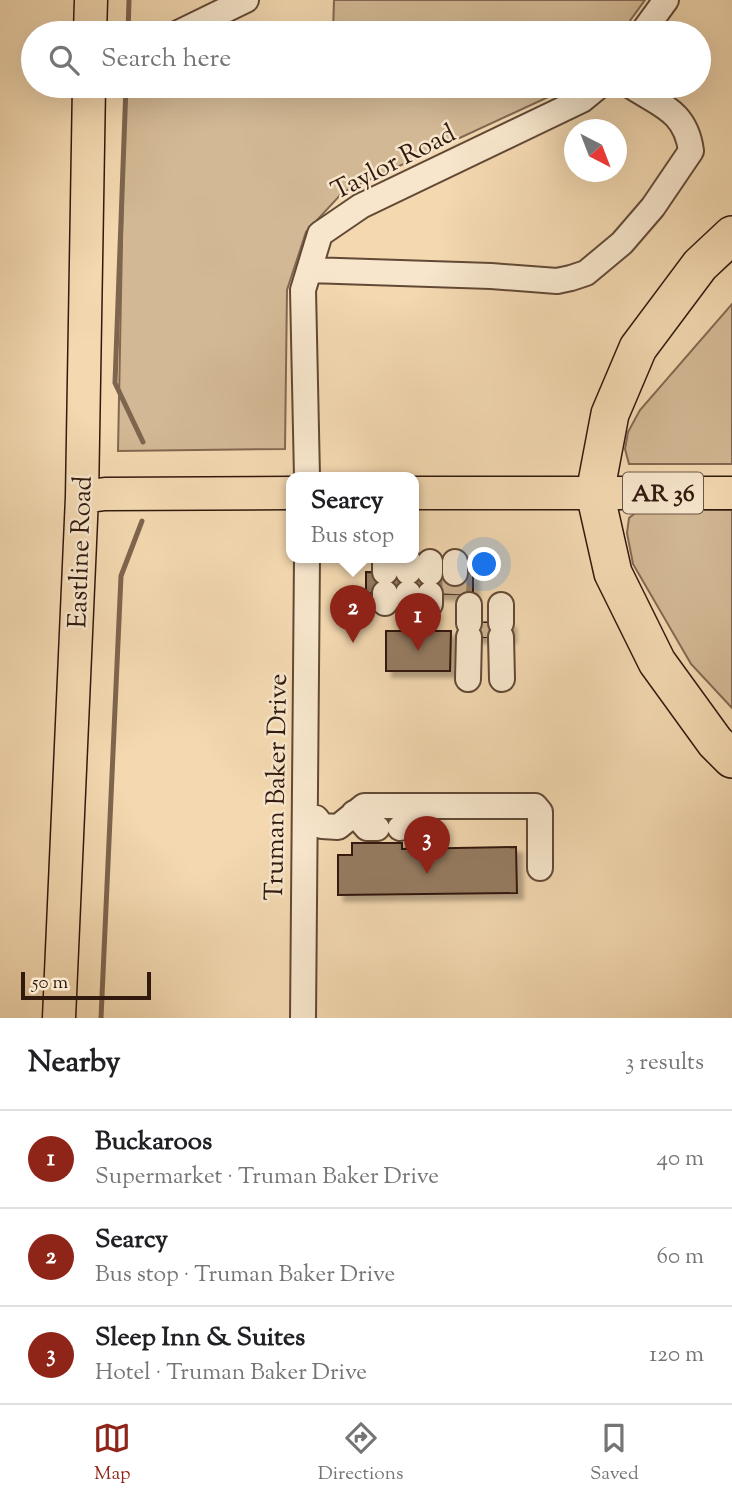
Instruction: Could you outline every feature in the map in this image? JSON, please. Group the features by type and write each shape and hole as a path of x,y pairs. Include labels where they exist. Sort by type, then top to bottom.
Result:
{"highway":[{"path":"732,235 700,265 638,348 610,414 595,493 614,573 657,662 715,742 732,759"}],"main road":[{"path":"90,21 91,0"},
{"name":"Eastline Road","path":"59,1018 82,497 89,98"},
{"path":"82,497 105,494 286,493"},
{"name":"AR 36","path":"419,493 732,493"}],"street":[{"path":"203,21 246,0"},
{"path":"651,21 666,0"},
{"name":"Taylor Road","path":"307,472 303,290 320,234 361,206 584,98"},
{"path":"309,270 558,281 586,272 622,243 653,207 691,152 689,136 671,111 654,98"},
{"name":"Truman Baker Drive","path":"303,1018 310,818 307,563"},
{"path":"485,679 443,597 485,679"},
{"path":"310,818 322,826 338,827 364,806 395,821"},
{"path":"351,816 367,828 395,821 534,806 540,812 540,868"}],"shaded area":[{"path":"334,0 645,0 630,21 333,21"},
{"path":"125,98 546,98 343,192 306,232 287,290 285,449 118,451"},
{"path":"732,304 732,464 629,464 625,449 628,432 640,410"},
{"path":"640,509 732,510 732,708 691,664 633,564 627,533 629,518"}],"building":[{"path":"366,572 473,573 473,594 366,593"},
{"path":"510,622 510,637 458,637 458,623"},
{"path":"386,631 451,631 450,671 386,671"},
{"path":"352,843 402,843 402,849 516,847 517,893 338,895 338,855 352,855"}],"waterway":[{"path":"128,21 129,0"},
{"path":"126,98 115,383 143,442"},
{"path":"101,1018 121,576 142,521"}],"tunnel":[{"path":"454,594 455,573"},
{"path":"485,637 486,623"}],"place":[{"name":"Searcy","path":"353,643"},
{"name":"Buckaroos","path":"418,651"},
{"name":"Sleep Inn & Suites","path":"427,874"}]}
